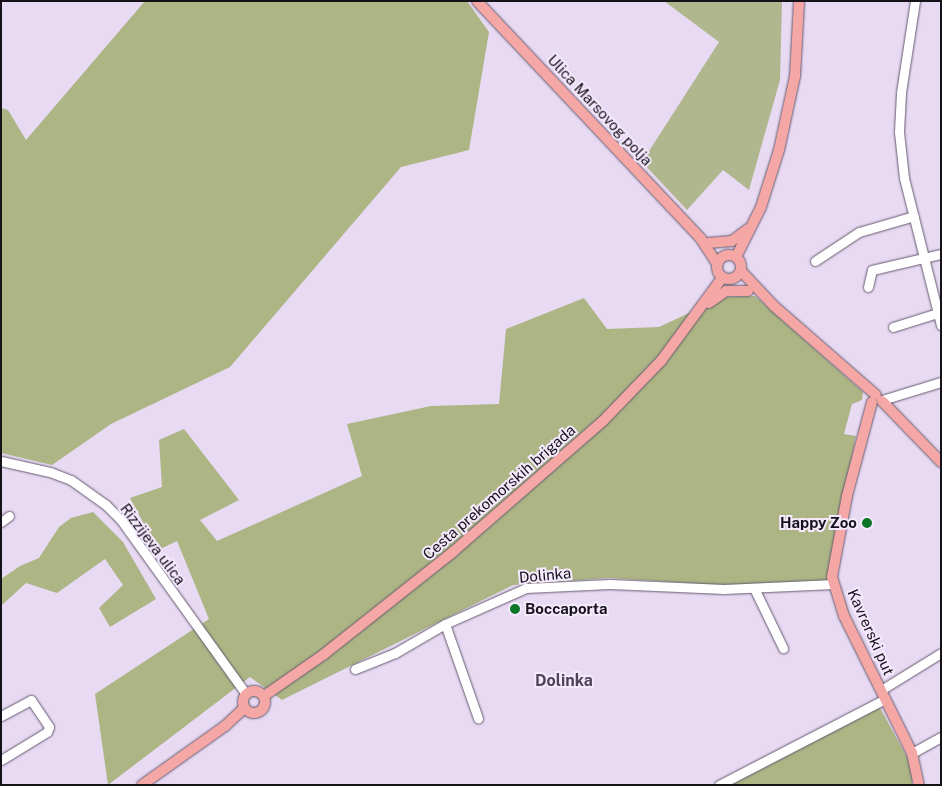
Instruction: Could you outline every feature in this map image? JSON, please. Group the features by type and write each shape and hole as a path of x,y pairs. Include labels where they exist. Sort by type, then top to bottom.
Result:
{"main road":[{"name":"Ulica Marsovog polja","path":"477,1 704,241 725,256"},
{"path":"799,1 797,54 790,105 779,150 754,223 736,257 741,271 774,306 878,401 941,462"},
{"path":"704,241 732,241 754,223"},
{"name":"Ulica Marsovog polja","path":"704,241 717,264 728,278"},
{"path":"717,264 725,256 736,257"},
{"name":"Cesta prekomorskih brigada","path":"264,696 382,609 564,456 642,381 728,278 741,271"},
{"path":"728,278 774,306"},
{"path":"702,308 726,292 748,291"},
{"name":"Kavrerski put","path":"878,401 847,496 832,566 834,584 844,616 912,754 919,785"},
{"path":"256,690 264,696 265,705 260,712 251,713 244,708 242,699 246,694 256,690"},
{"path":"142,785 195,749 244,708"}],"street":[{"path":"915,1 900,118 904,178 941,326"},
{"path":"815,261 859,232 914,216"},
{"path":"868,287 872,270 941,254"},
{"path":"893,327 939,313"},
{"path":"878,401 941,382"},
{"name":"Rizzijeva ulica","path":"1,460 64,477 106,505 121,520 246,694"},
{"name":"Dolinka","path":"355,668 395,653 445,624 526,588 610,584 754,588 834,584"},
{"path":"754,588 783,648"},
{"path":"445,624 478,718"},
{"name":"Kavrerski put","path":"883,695 941,653"},
{"path":"719,785 883,695"},
{"path":"1,760 47,732 49,728 32,700 3,715"},
{"path":"912,754 941,737"}],"green space":[{"path":"145,1 467,1 489,32 469,150 401,167 230,367 111,424 52,465 1,453 1,108 8,110 26,140"},
{"path":"664,1 782,1 780,80 749,190 723,170 687,210 642,162 719,42"},
{"path":"755,296 863,392 862,400 852,404 844,434 856,436 827,582 717,585 609,578 513,585 282,700 250,677 108,785 95,694 209,619 177,541 158,550 130,498 162,487 159,440 184,429 239,500 200,520 217,541 362,476 347,424 431,406 499,404 506,329 584,298 607,329 659,327 723,297"},
{"path":"93,512 123,542 156,599 110,627 99,608 123,585 105,559 57,593 26,583 1,606 1,579 20,566 39,558 59,527 71,518"},
{"path":"879,706 912,766 912,785 723,785"}],"place":[{"name":"Happy Zoo","path":"867,523"},
{"name":"Boccaporta","path":"515,609"}],"district":[{"name":"Dolinka","path":"564,681"}]}
